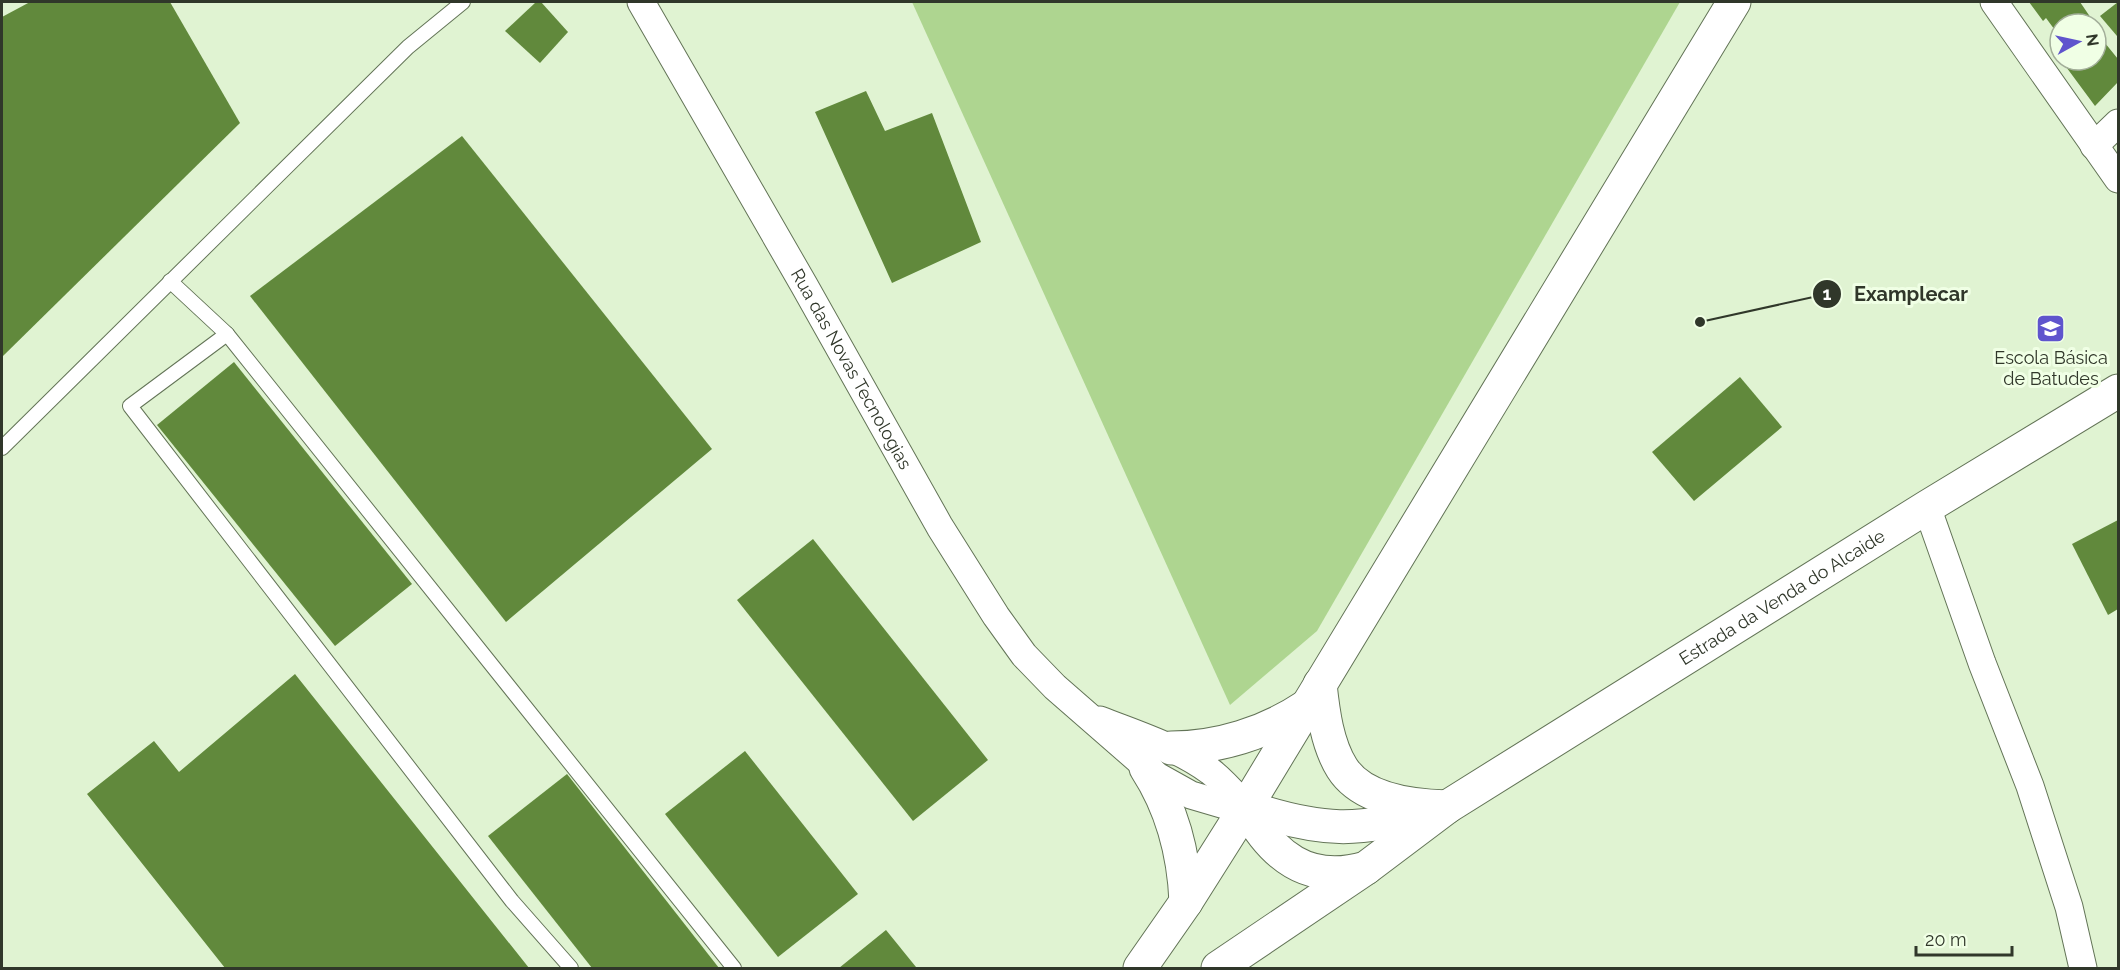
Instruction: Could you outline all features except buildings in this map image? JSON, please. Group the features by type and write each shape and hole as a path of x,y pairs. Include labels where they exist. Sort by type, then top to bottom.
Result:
{"main road":[{"path":"1140,969 1186,902 1246,807 1734,2"},
{"name":"Estrada da Venda do Alcaide","path":"1447,807 2118,391"},
{"path":"1186,902 1184,872 1174,827 1157,788 1158,758 1250,735 1290,717 1313,695"},
{"path":"1313,695 1337,757 1347,775 1365,788 1393,800 1416,806 1447,807"},
{"path":"1246,807 1292,822 1342,828 1393,822 1447,807"},
{"path":"1246,807 1270,844 1286,859 1323,872 1350,872 1366,868"},
{"path":"1218,969 1366,868 1447,807"}],"street":[{"name":"Rua das Novas Tecnologias","path":"641,2 964,567 1024,655 1054,687 1089,715 1158,758 1169,784 1191,795 1214,802 1246,807"},
{"path":"1994,2 2118,179"},
{"path":"2094,146 2118,123"},
{"path":"1928,507 1982,663 2030,786 2069,907 2083,969"}],"lane":[{"path":"2,448 408,46 463,2"},
{"path":"170,281 227,334 734,969"},
{"path":"227,334 130,406 512,901 571,969"}],"green space":[{"path":"912,2 1680,2 1317,631 1230,705"}],"place":[{"name":"Examplecar","path":"1700,322"},
{"name":"Escola Básica de Batudes","path":"2051,329"}]}
